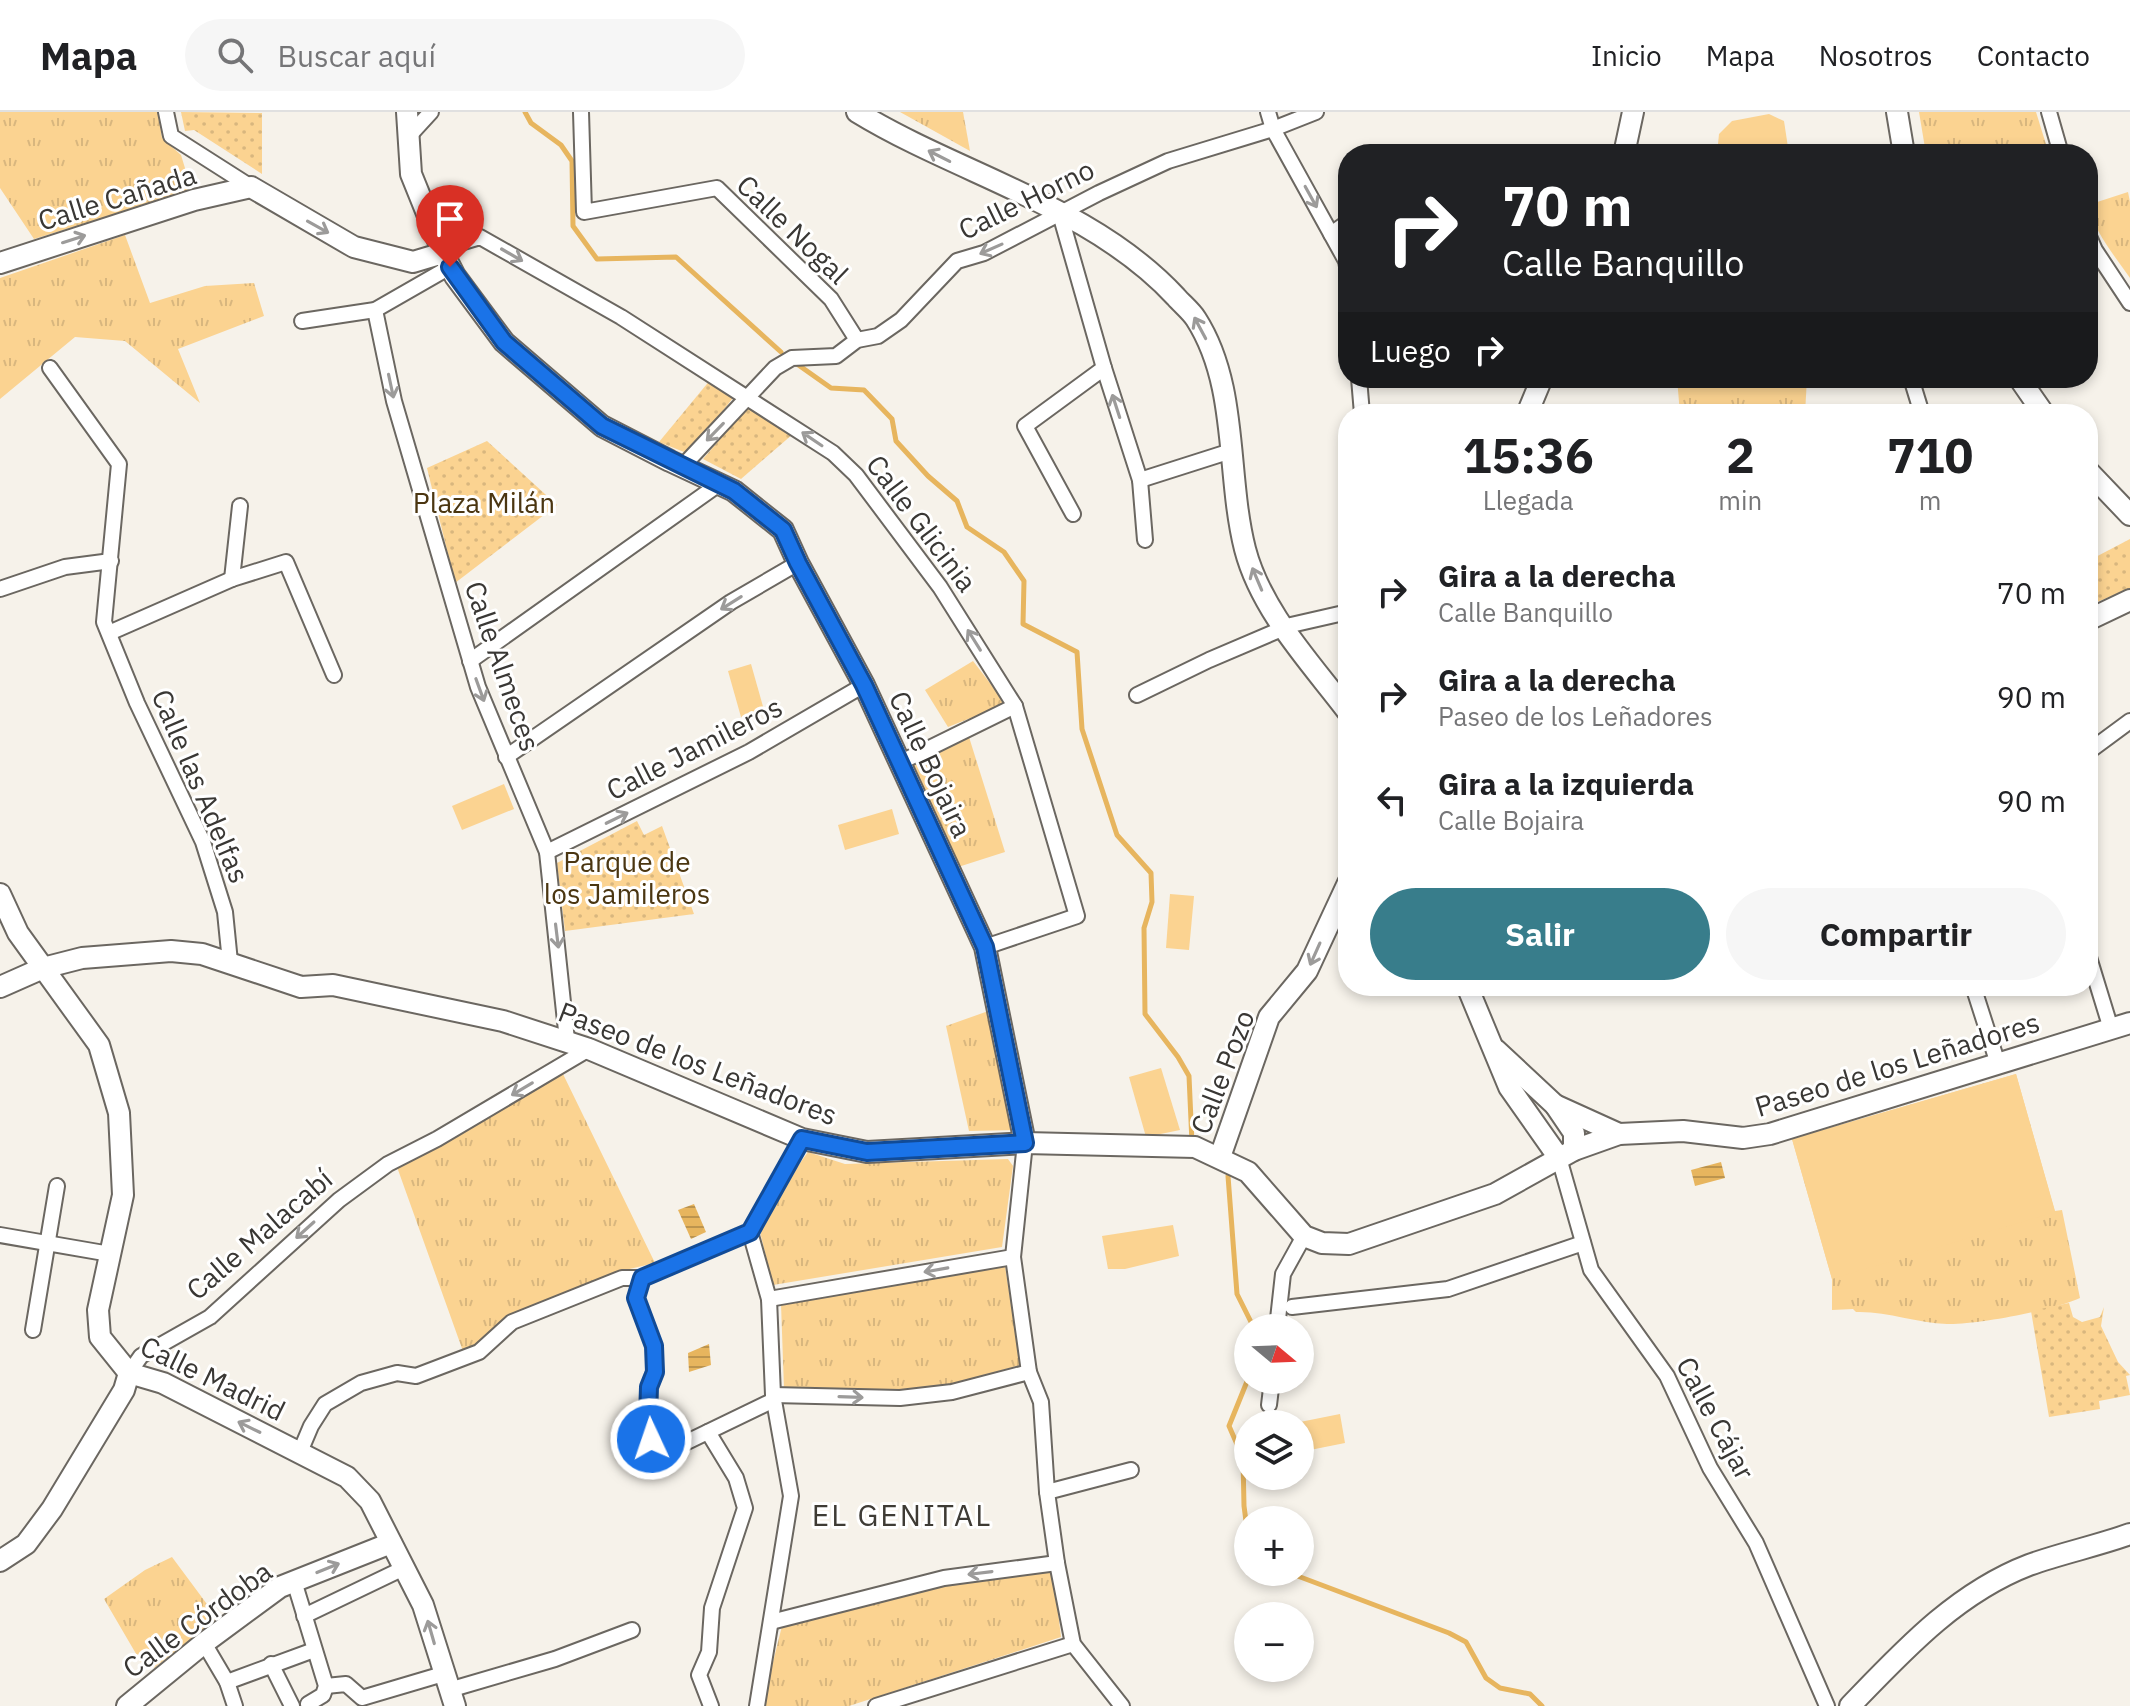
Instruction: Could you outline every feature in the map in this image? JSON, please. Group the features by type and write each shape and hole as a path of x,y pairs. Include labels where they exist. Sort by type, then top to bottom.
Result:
{"street":[{"path":"166,112 171,136 354,247 413,262 446,260"},
{"name":"Calle Bojaira","path":"407,112 411,174 446,260 504,342 602,426 734,491 783,530 864,685 985,947 1025,1143"},
{"path":"409,136 431,112"},
{"name":"Calle Nogal","path":"581,112 584,212 717,188 831,299 857,340"},
{"path":"857,112 1118,246 1141,263 1196,318 1216,360 1246,552 1260,589 1338,699"},
{"path":"1268,112 1273,129 1338,247"},
{"name":"Calle Horno","path":"682,467 775,368 792,358 836,356 857,340 878,336 901,320 957,261 984,253 1168,161 1273,129 1316,112"},
{"path":"1626,144 1633,112"},
{"path":"1897,112 1902,144"},
{"path":"2049,112 2058,144"},
{"name":"Calle Cañada","path":"0,263 194,200 251,187"},
{"path":"1060,214 1140,480 1145,540"},
{"path":"1331,234 1338,229"},
{"name":"Calle Glicinia","path":"446,260 453,245 480,237 621,317 749,398 833,453 856,475 940,587 1015,706 1077,916 985,947"},
{"path":"2098,255 2130,303"},
{"path":"302,321 375,310 446,260"},
{"name":"Calle Almeces","path":"375,310 394,401 470,661 506,757 547,852 567,1040"},
{"name":"Calle las Adelfas","path":"50,368 119,464 104,622 137,703 203,842 225,912 230,962"},
{"path":"1073,514 1025,426 1104,368"},
{"path":"1140,480 1231,451"},
{"path":"2098,481 2130,515"},
{"path":"470,661 719,484"},
{"path":"232,579 240,506"},
{"path":"1,583 65,567 111,561"},
{"path":"109,633 232,579 286,562 334,675"},
{"path":"506,757 731,602 798,563"},
{"path":"2098,615 2130,600"},
{"path":"1137,695 1285,628 1338,615"},
{"name":"Calle Jamileros","path":"547,852 749,752 864,685"},
{"path":"899,763 1015,706"},
{"path":"2098,745 2130,721"},
{"name":"Calle Madrid","path":"0,894 18,933 99,1045 119,1113 123,1195 98,1310 100,1337 129,1373 163,1383 347,1477 370,1501 423,1605 450,1696"},
{"name":"Calle Pozo","path":"1220,1157 1269,1017 1307,971 1338,904"},
{"name":"Paseo de los Leñadores","path":"0,987 43,968 82,958 171,951 202,954 301,987 333,985 503,1021 567,1040 802,1139 867,1152 1025,1143 1195,1147 1248,1172 1304,1236 1322,1243 1349,1244 1495,1194 1558,1158 1619,1134 1683,1131 1743,1138 1770,1134 2121,1026"},
{"path":"2098,976 2121,1026"},
{"path":"1471,996 1509,1087 1546,1157 1558,1158 1574,1133 1555,1105 1493,1047"},
{"path":"1976,996 1998,1064"},
{"name":"Calle Malacabí","path":"0,1561 26,1544 52,1509 124,1390 129,1373 141,1356 210,1317 339,1200 388,1164 437,1139 589,1049"},
{"path":"1555,1105 1619,1134"},
{"path":"300,1452 325,1404 361,1383 397,1373 416,1376 479,1352 512,1322 622,1278 642,1278 750,1232 802,1139"},
{"path":"1025,1143 1013,1257 1029,1372 1041,1402 1047,1492 1057,1563 1073,1644 1122,1706"},
{"name":"Calle Cájar","path":"1558,1158 1591,1270 1667,1376 1710,1468 1756,1543 1827,1706"},
{"path":"33,1330 57,1186"},
{"path":"750,1232 769,1299 774,1397 791,1496 757,1706"},
{"path":"0,1235 110,1254"},
{"path":"1279,1314 1283,1274 1304,1236"},
{"path":"1292,1307 1448,1289 1583,1243"},
{"path":"769,1299 1013,1257"},
{"path":"642,1278 636,1298 654,1346 655,1372 649,1387 648,1417 651,1439 660,1455 774,1397 900,1398 952,1392 1029,1372"},
{"path":"1269,1405 1270,1394"},
{"path":"708,1432 736,1478 745,1508 712,1608 709,1652 699,1675 711,1706"},
{"path":"1047,1492 1131,1470"},
{"path":"1850,1706 1910,1643 1943,1615 1982,1589 2028,1566 2130,1534"},
{"name":"Calle Córdoba","path":"134,1703 204,1643 280,1587 391,1543"},
{"path":"771,1622 944,1578 1057,1563"},
{"path":"304,1616 404,1568"},
{"path":"294,1581 326,1686 323,1695 307,1705"},
{"path":"326,1686 346,1684 362,1698 450,1696 632,1630"},
{"path":"204,1643 227,1682 235,1706"},
{"path":"876,1706 1073,1644"},
{"path":"227,1682 314,1650"},
{"path":"271,1664 292,1706"}],"green space":[{"path":"0,112 158,112 162,138 181,155 192,191 34,239 0,188"},
{"path":"181,112 262,113 262,174 194,130 185,131"},
{"path":"900,112 963,112 970,151"},
{"path":"1919,112 2036,112 2046,144 1924,144"},
{"path":"1769,114 1784,121 1787,144 1718,144 1719,134 1732,121"},
{"path":"2128,192 2130,278 2098,230 2098,202"},
{"path":"125,235 150,303 205,286 254,283 264,316 178,349 200,403 125,341 75,337 0,399 0,278"},
{"path":"711,379 736,394 689,454 659,442"},
{"path":"1678,388 1806,388 1806,404 1679,404"},
{"path":"751,403 793,434 741,479 703,459"},
{"name":"Plaza Milán","path":"487,441 557,505 455,583 427,468"},
{"path":"2130,539 2130,588 2098,602 2098,556"},
{"path":"973,661 1006,704 948,727 925,690"},
{"path":"751,664 764,710 741,717 728,671"},
{"path":"969,737 1005,852 955,868 910,765"},
{"path":"504,784 514,809 462,830 452,806"},
{"path":"892,809 899,834 845,850 838,825"},
{"name":"Parque de los Jamileros","path":"637,821 644,835 662,826 694,914 565,931 557,863"},
{"path":"1170,894 1194,896 1189,950 1166,948"},
{"path":"994,1009 1019,1130 969,1131 946,1026"},
{"path":"1161,1068 1180,1130 1146,1137 1129,1077"},
{"path":"563,1074 655,1263 621,1271 510,1316 464,1354 397,1167"},
{"path":"2016,1074 2055,1211 2062,1210 2080,1298 2034,1312 1960,1324 1856,1312 1853,1309 1832,1310 1832,1279 1792,1139"},
{"path":"2016,1074 2055,1212 1832,1279 1792,1139"},
{"path":"808,1152 845,1164 1008,1159 1013,1166 1002,1247 773,1285 760,1232 774,1199"},
{"path":"1173,1225 1179,1256 1125,1269 1108,1269 1102,1236"},
{"path":"1005,1266 1021,1365 939,1387 892,1393 784,1389 781,1304"},
{"path":"2069,1303 2073,1317 2082,1322 2100,1317 2104,1307 2101,1326 2118,1362 2130,1375 2126,1376 2130,1395 2099,1401 2100,1409 2049,1417 2031,1311"},
{"path":"1340,1414 1345,1443 1314,1449 1314,1419"},
{"path":"172,1557 218,1619 154,1668 148,1662 142,1664 104,1599 145,1570"},
{"path":"1053,1571 1061,1637 849,1706 765,1706 782,1626 952,1583"}],"shaded area":[{"path":"1721,1162 1725,1178 1695,1186 1691,1170"},
{"path":"694,1204 706,1232 691,1239 678,1210"},
{"path":"709,1344 711,1365 689,1372 688,1353"}],"waterway":[{"path":"525,112 531,123 561,145 572,161 573,226 597,259 676,257 781,352"},
{"path":"797,364 831,388 864,390 892,419 896,441 928,476 957,501 967,527 1004,552 1024,581 1023,624 1077,652 1082,729 1117,835 1151,873 1152,902 1144,928 1145,1014 1189,1076 1192,1143"},
{"path":"1228,1176 1237,1294 1247,1314"},
{"path":"1242,1394 1229,1426 1243,1458 1244,1506"},
{"path":"1314,1582 1466,1642 1486,1678 1500,1688 1530,1694 1542,1706"}],"district":[{"name":"EL GENITAL","path":"902,1514"}],"route":[{"path":"450,267 504,342 602,426 734,491 783,530 864,685 985,947 1025,1143 867,1152 802,1139 750,1232 642,1278 636,1298 654,1346 655,1372 649,1387 648,1417 651,1439"}]}
